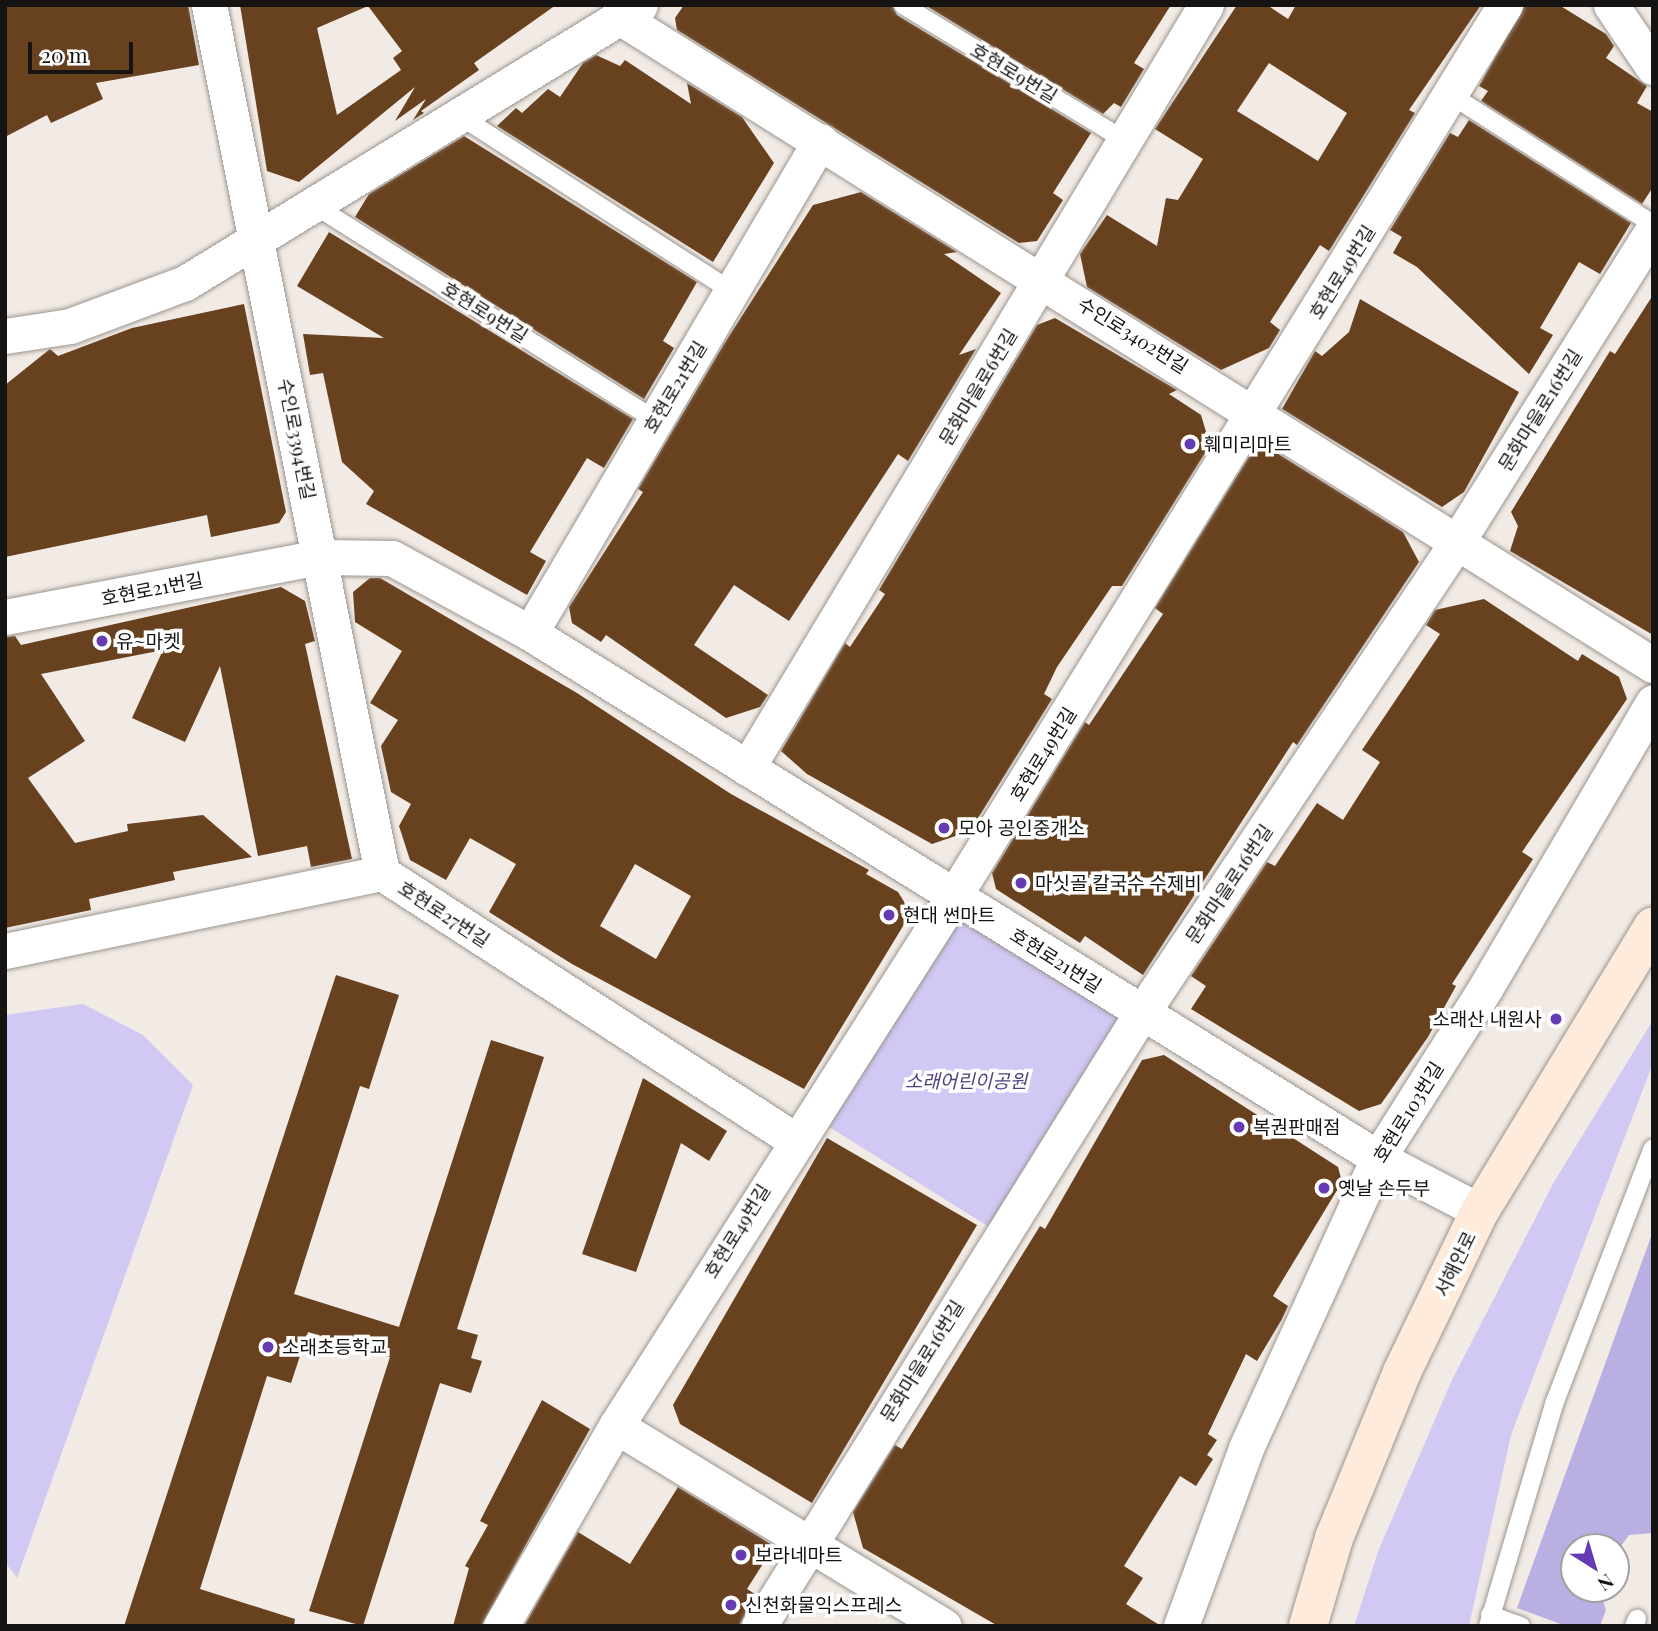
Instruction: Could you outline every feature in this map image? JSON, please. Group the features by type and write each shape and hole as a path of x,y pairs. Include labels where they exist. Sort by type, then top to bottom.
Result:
{"main road":[{"name":"서해안로","path":"1308,1626 1334,1538 1402,1372 1480,1211 1653,927"}],"street":[{"name":"수인로3394번길","path":"209,5 382,873"},
{"name":"호현로49번길","path":"501,1626 616,1426 794,1140 954,896 1256,412 1505,5"},
{"path":"1611,5 1653,67"},
{"name":"문화마을로6번길","path":"747,768 1126,141 1199,8"},
{"path":"11,344 125,310 185,283 460,116 627,9"},
{"name":"수인로3402번길","path":"627,9 820,141 1256,412 1653,665"},
{"name":"호현로21번길","path":"530,633 820,141"},
{"name":"문화마을로16번길","path":"760,1626 808,1542 1141,1014 1457,542 1653,227"},
{"name":"호현로21번길","path":"5,617 320,556 392,558 530,633 1141,1014 1378,1158 1480,1211"},
{"name":"호현로103번길","path":"1181,1626 1246,1448 1378,1158 1486,987 1653,702"},
{"name":"호현로27번길","path":"5,951 382,873 794,1140"},
{"path":"616,1426 944,1626"}],"lane":[{"name":"호현로9번길","path":"903,5 1126,141"},
{"path":"1451,95 1653,227"},
{"path":"460,116 732,291"},
{"name":"호현로9번길","path":"314,205 656,420"},
{"path":"1521,1626 1489,1620 1554,1404 1653,1148"}],"green space":[{"name":"소래어린이공원","path":"955,906 1132,1017 998,1232 820,1121"},
{"path":"83,1004 143,1035 193,1085 17,1578 5,1562 5,1015"},
{"path":"1653,1020 1653,1063 1511,1435 1469,1626 1354,1626 1379,1549 1452,1380 1554,1182"}],"shaded area":[{"path":"1653,1231 1653,1533 1560,1533 1560,1603 1604,1603 1606,1610 1600,1626 1566,1626 1517,1608"}],"building":[{"path":"5,5 188,5 199,65 96,83 103,99 51,123 47,115 5,137"},
{"path":"240,5 556,5 474,63 479,70 421,111 424,113 413,120 426,99 395,121 415,87 299,182 267,171","holes":["368,6 402,51 393,58 401,70 337,115 317,28"]},
{"path":"684,5 892,5 897,15 1091,133 1053,193 1063,200 1037,241 1019,243 677,30 675,18"},
{"path":"925,5 1171,5 1134,63 1144,69 1121,107 1114,103 1103,114"},
{"path":"1237,5 1267,5 1288,19 1296,5 1481,5 1409,110 1415,113 1329,251 1320,245 1270,322 1280,330 1269,348 1221,370 1087,287 1080,254 1107,215 1157,246 1166,198 1178,200 1203,159 1155,129","holes":["1269,63 1347,113 1318,161 1237,111"]},
{"path":"1525,5 1559,5 1606,34 1614,46 1606,58 1647,86 1637,103 1653,112 1653,187 1642,204 1481,101 1488,91 1479,86"},
{"path":"596,55 620,66 625,60 691,104 687,83 742,117 774,163 713,262 497,126 516,108 522,113 548,89 560,97 583,63"},
{"path":"1469,120 1631,223 1600,274 1579,262 1540,328 1553,335 1529,374 1417,267 1393,253 1402,237 1390,230 1450,133 1458,137"},
{"path":"464,136 697,282 663,341 674,348 644,399 355,217 369,194"},
{"path":"861,192 957,252 944,254 1001,293 959,355 976,349 908,461 898,454 789,621 734,585 694,645 768,695 760,707 726,718 606,635 601,642 572,623 569,607 643,492 638,489 724,344 813,205"},
{"path":"329,232 633,419 604,468 587,458 530,552 546,561 527,595 366,504 374,491 342,462 323,373 310,375 303,334 384,338 297,286"},
{"path":"1653,295 1653,635 1510,551 1518,526 1511,512 1610,351 1615,354"},
{"path":"1360,299 1519,392 1464,492 1442,507 1282,409 1315,351 1322,356 1349,332"},
{"path":"244,304 286,512 279,523 211,537 207,515 5,557 5,385 50,349 58,356 132,328"},
{"path":"1055,318 1177,390 1169,394 1201,415 1210,445 1122,586 1112,586 1057,667 1044,694 1052,699 970,831 932,844 807,774 781,751 845,643 850,647 885,594 879,590 1037,325"},
{"path":"1269,448 1403,532 1419,562 1297,745 1293,742 1143,975 1085,936 1080,943 996,889 992,873 1085,722 1089,725 1163,614 1155,608 1252,452"},
{"path":"370,578 380,578 577,693 731,794 869,870 866,874 898,892 911,913 804,1089 572,964 489,912 516,864 470,838 446,880 410,860 399,826 411,804 391,792 381,746 398,720 370,703 402,651 355,622 353,592","holes":["635,864 691,896 656,959 600,926"]},
{"path":"281,587 305,601 315,641 305,644 352,859 311,867 307,846 258,856 220,666 185,742 132,718 163,650 41,674 85,741 28,778 75,843 128,831 127,824 203,815 252,857 173,872 175,880 89,899 91,910 5,928 5,637 15,636 21,645"},
{"path":"1484,599 1578,661 1582,654 1619,677 1627,699 1522,852 1533,859 1452,984 1456,986 1428,1037 1381,1104 1359,1111 1191,1009 1206,986 1191,976 1267,862 1275,866 1317,803 1343,820 1380,762 1362,750 1440,634 1426,625 1435,610"},
{"path":"336,975 399,995 369,1089 360,1086 294,1294 399,1327 491,1040 544,1057 457,1329 478,1335 471,1358 482,1361 471,1393 440,1383 363,1626 309,1611 390,1357 308,1332 291,1383 267,1376 200,1589 295,1619 294,1626 124,1626"},
{"path":"1164,1055 1338,1167 1342,1182 1273,1296 1288,1306 1282,1319 1257,1361 1246,1354 1208,1434 1217,1440 1207,1455 1213,1459 1196,1486 1180,1476 1124,1566 1143,1578 1126,1604 1161,1626 998,1626 863,1548 853,1512 895,1445 902,1449 1040,1226 1045,1229 1142,1060"},
{"path":"643,1078 727,1131 709,1161 681,1143 636,1272 582,1254"},
{"path":"827,1138 977,1225 812,1503 680,1424 673,1405"},
{"path":"542,1400 590,1429 481,1626 453,1626 469,1568 465,1566 488,1525 480,1521"},
{"path":"678,1487 774,1546 747,1589 755,1594 739,1626 524,1626 578,1532 630,1564"}],"place":[{"name":"훼미리마트","path":"1190,444"},
{"name":"유~마켓","path":"102,641"},
{"name":"모아 공인중개소","path":"944,828"},
{"name":"마싯골 칼국수 수제비","path":"1021,883"},
{"name":"현대 썬마트","path":"889,915"},
{"name":"소래산 내원사","path":"1556,1019"},
{"name":"복권판매점","path":"1239,1127"},
{"name":"옛날 손두부","path":"1324,1188"},
{"name":"소래초등학교","path":"268,1347"},
{"name":"보라네마트","path":"741,1555"},
{"name":"신천화물익스프레스","path":"731,1605"}]}
